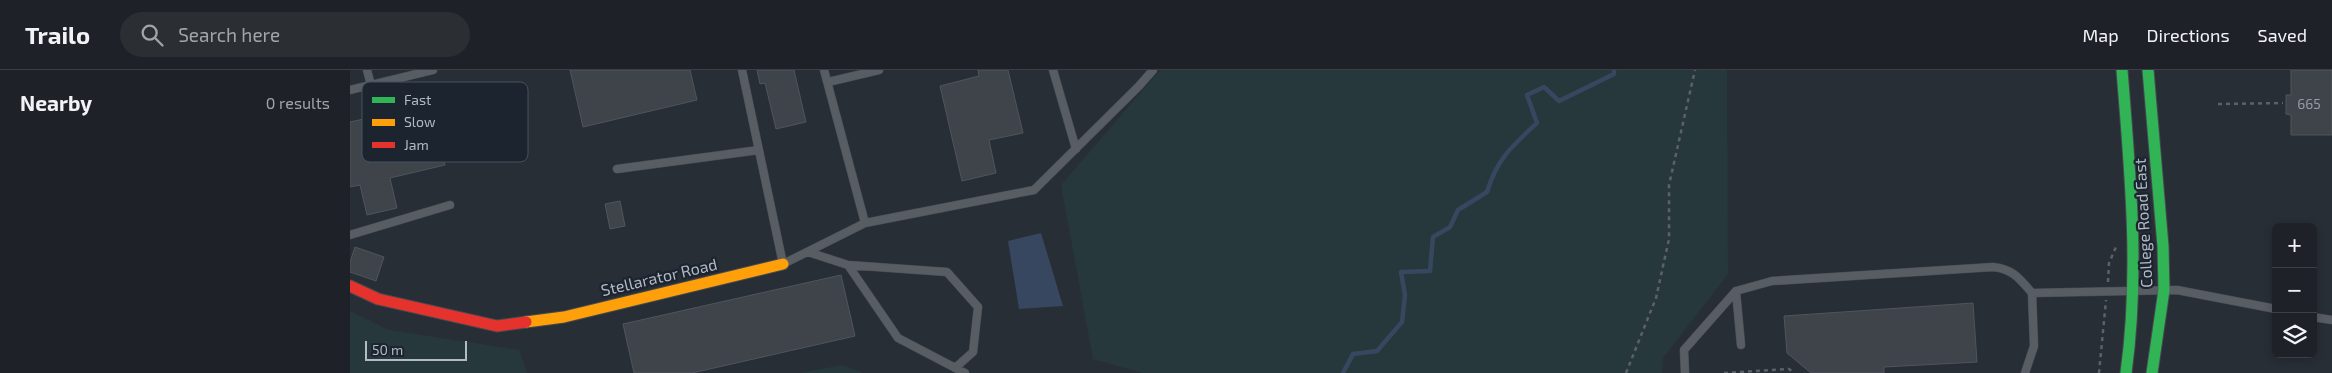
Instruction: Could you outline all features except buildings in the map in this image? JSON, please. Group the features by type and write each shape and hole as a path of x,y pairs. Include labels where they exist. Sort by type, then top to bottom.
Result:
{"street":[{"name":"College Road East","path":"2122,70 2135,238 2135,290 2126,373"},
{"name":"College Road East","path":"2148,70 2163,246 2164,290 2152,373"},
{"name":"Stellarator Road","path":"350,286 378,299 497,326 564,317 783,264"}],"lane":[{"path":"381,82 415,72 433,70"},
{"path":"742,70 783,264 866,223 1034,190 1140,86 1153,70"},
{"path":"824,70 866,223"},
{"path":"828,82 879,70"},
{"path":"1053,70 1076,149"},
{"path":"617,170 759,150"},
{"path":"350,235 450,205"},
{"path":"808,252 848,265 947,272 978,307 974,352 955,368"},
{"path":"848,265 898,338 965,373"},
{"path":"1685,373 1684,350 1736,291 1772,280 1992,267 2006,268 2016,274 2032,294 2034,346 2025,373"},
{"path":"2032,294 2177,290 2272,308"},
{"path":"1736,291 1741,345"},
{"path":"2317,317 2332,320"}],"path":[{"path":"1626,373 1656,298 1669,239 1669,185 1695,70"},
{"path":"2218,104 2283,103"},
{"path":"2099,373 2109,263 2116,246"},
{"path":"1724,373 1789,369 1794,373"}],"shaded area":[{"path":"1160,70 1727,70 1728,274 1663,358 1662,373 1143,373 1093,359 1061,185"},
{"path":"350,311 389,330 519,350 527,373 350,373"},
{"path":"842,365 863,373 800,373"}],"water":[{"path":"1041,233 1063,306 1019,309 1008,241"}],"waterway":[{"path":"1343,373 1353,354 1377,351 1402,322 1405,295 1401,272 1430,271 1433,237 1450,227 1458,210 1487,192 1506,154 1537,123 1527,95 1544,87 1559,101 1614,74 1614,70"}],"traffic: fast":[{"path":"2122,70 2133,259 2130,335 2126,373"},
{"path":"2148,70 2163,246 2164,290 2152,373"}],"traffic: slow":[{"path":"526,322 564,317 783,264"}],"traffic: jam":[{"path":"350,286 378,299 497,326 526,322"}]}
